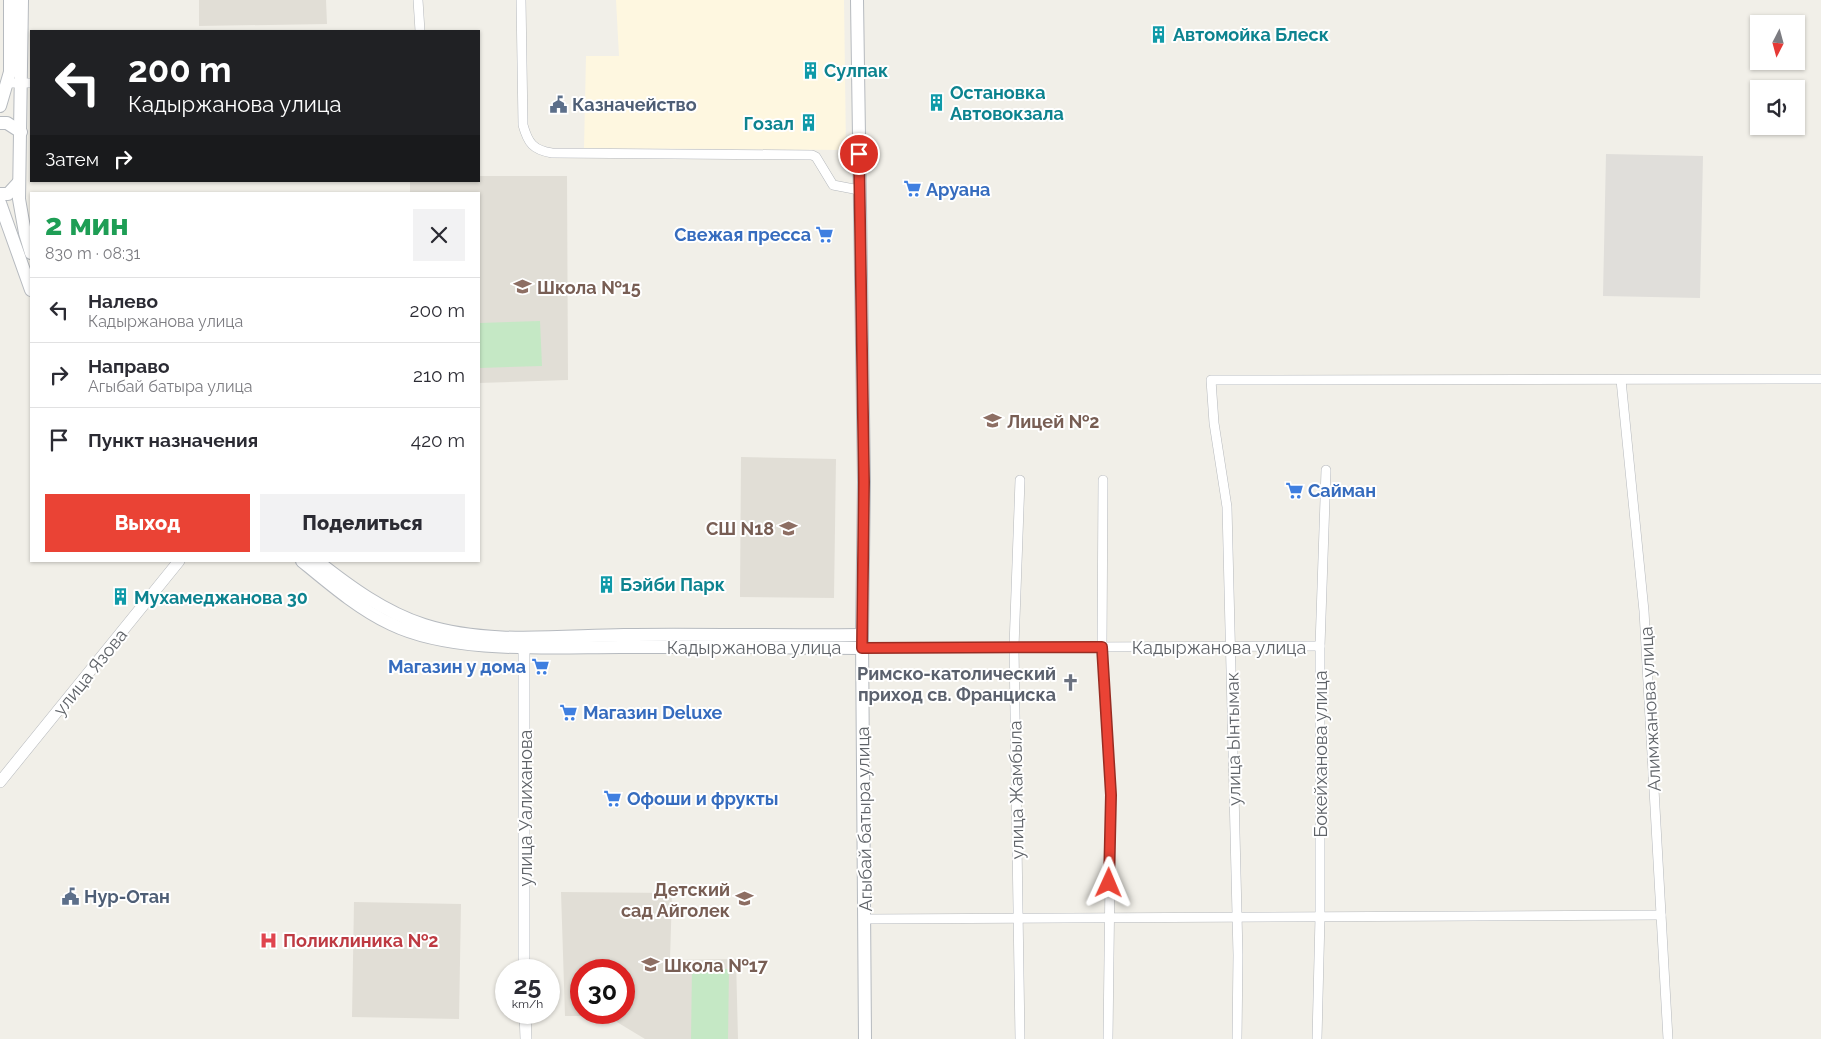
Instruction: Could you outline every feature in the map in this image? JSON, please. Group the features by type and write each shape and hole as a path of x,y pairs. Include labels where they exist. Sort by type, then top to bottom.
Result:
{"main road":[{"path":"0,106 10,72 10,0"},
{"path":"22,0 26,83 21,132 19,182 25,233 30,250"},
{"name":"Агыбай батыра улица","path":"857,0 864,482 862,641 866,919 865,1039"},
{"path":"0,123 7,123 21,132"},
{"path":"0,194 8,194 19,182"},
{"path":"0,203 30,287"},
{"name":"Кадыржанова улица","path":"303,562 342,594 392,624 424,635 458,642 862,641"},
{"name":"Кадыржанова улица","path":"318,562 348,584 396,614 426,625 524,642"}],"street":[{"path":"418,0 420,30"},
{"path":"521,0 523,125 527,138 535,148 552,153 812,156 816,157 833,186 859,190"},
{"path":"7,83 26,83"},
{"name":"улица Ынтымак","path":"1237,1039 1237,917 1232,648 1227,507 1214,423 1211,380 1621,380"},
{"path":"1621,380 1821,380"},
{"name":"Алимжанова улица","path":"1621,380 1644,611 1668,1039"},
{"name":"Бокейханова улица","path":"1317,1039 1320,917 1320,646 1326,470"},
{"name":"улица Жамбыла","path":"1020,480 1014,648 1020,1039"},
{"path":"1103,480 1102,647 1111,795 1108,1039"},
{"name":"улица Язова","path":"0,782 178,562"},
{"name":"Кадыржанова улица","path":"862,641 1014,648 1320,646"},
{"name":"улица Уалиханова","path":"524,642 524,959"},
{"path":"866,919 1662,915"},
{"path":"526,1024 526,1039"}],"shaded area":[{"path":"199,0 326,0 327,24 199,26"},
{"path":"616,0 844,0 846,150 584,148 586,56 619,56"},
{"path":"1606,154 1703,156 1700,298 1603,296"},
{"name":"Школа №15","path":"480,176 567,176 568,380 480,383 480,192 410,192 410,182 480,182"},
{"name":"СШ N18","path":"741,457 836,459 834,598 740,597"},
{"name":"Школа №17","path":"561,892 672,893 670,960 736,959 738,1039 645,1039 620,1024 635,1024 635,959 570,959 570,1016 565,1016"},
{"path":"354,902 461,904 459,1019 352,1017"}],"green space":[{"path":"540,321 542,366 480,368 480,323"},
{"path":"692,968 729,969 728,1039 691,1039"}],"place":[{"name":"Автомойка Блеск","path":"1159,34"},
{"name":"Сулпак","path":"810,70"},
{"name":"Остановка Автовокзала","path":"936,102"},
{"name":"Казначейство","path":"558,104"},
{"name":"Гозал","path":"808,123"},
{"name":"Аруана","path":"912,189"},
{"name":"Свежая пресса","path":"825,234"},
{"name":"Школа №15","path":"523,287"},
{"name":"Лицей №2","path":"993,421"},
{"name":"Сайман","path":"1294,490"},
{"name":"СШ N18","path":"788,528"},
{"name":"Бэйби Парк","path":"606,584"},
{"name":"Мухамеджанова 30","path":"120,597"},
{"name":"Магазин у дома","path":"540,666"},
{"name":"Римско-католический приход св. Франциска","path":"1070,683"},
{"name":"Магазин Deluxe","path":"569,712"},
{"name":"Офоши и фрукты","path":"613,798"},
{"name":"Нур-Отан","path":"70,896"},
{"name":"Детский сад Айголек","path":"744,899"},
{"name":"Поликлиника №2","path":"269,940"},
{"name":"Школа №17","path":"650,965"}],"route":[{"path":"859,154 864,482 862,648 1102,647 1111,795 1109,883"}]}
